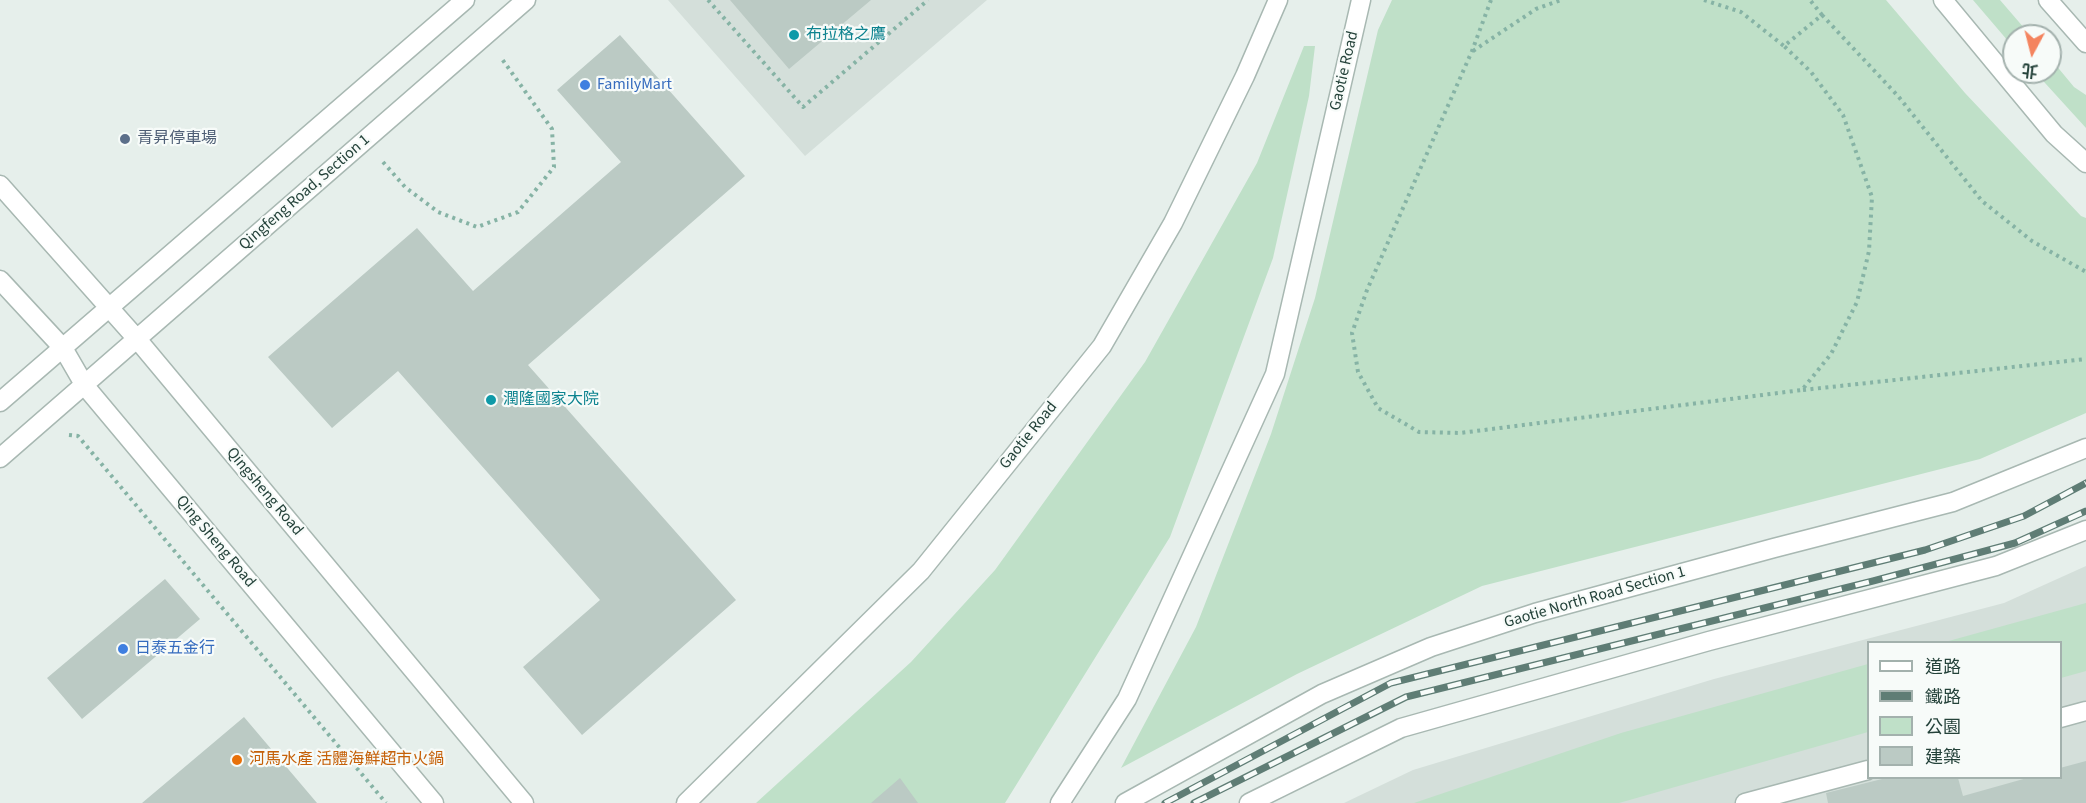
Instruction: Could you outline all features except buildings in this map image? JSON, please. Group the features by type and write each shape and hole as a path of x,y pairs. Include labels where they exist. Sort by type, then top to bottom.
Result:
{"street":[{"path":"0,402 465,0"},
{"name":"Qingfeng Road, Section 1","path":"0,458 526,0"},
{"name":"Gaotie Road","path":"686,803 921,571 1102,346 1173,223 1245,76 1278,0"},
{"name":"Gaotie Road","path":"1060,803 1128,699 1275,374 1361,0"},
{"path":"1942,0 2054,134 2086,163"},
{"path":"2048,0 2086,43"},
{"name":"Qingsheng Road","path":"0,185 137,339 524,803"},
{"name":"Qing Sheng Road","path":"0,279 63,348 85,386 434,803"},
{"name":"Gaotie North Road Section 1","path":"1125,803 1322,694 1431,646 1546,610 1953,502 2052,464 2086,448"},
{"path":"1249,803 1401,728 1708,640 1996,566 2086,530"},
{"path":"2062,718 2086,711"},
{"path":"1745,803 1867,771"}],"path":[{"path":"708,0 803,107 928,0"},
{"path":"1491,0 1472,51 1367,290 1352,333 1358,372 1378,408 1419,432 1460,433 1802,390 2086,359"},
{"path":"1472,51 1536,9 1561,0"},
{"path":"1704,0 1742,12 1784,46 1811,72 1843,115 1872,197 1869,251 1857,302 1831,354 1802,390"},
{"path":"1810,0 1898,96 1982,201 2032,241 2086,272"},
{"path":"1784,46 1822,15"},
{"path":"383,162 405,187 438,212 477,227 518,212 554,167 552,129 502,59"},
{"path":"59,434 78,436 386,803"}],"shaded area":[{"name":"布拉格之鷹","path":"668,0 987,0 805,156"},
{"path":"2086,566 2086,803 1344,803 1413,770 1714,679 2004,603"}],"green space":[{"path":"1392,0 1886,0 1965,93 2081,216 2086,218 2086,413 1980,459 1482,586 1297,674 1121,768 1196,627 1271,434 1315,298 1378,30"},
{"path":"1973,0 2000,0 2021,24 2002,24 2002,34"},
{"path":"1304,46 1315,46 1309,96 1273,258 1170,537 1005,803 756,803 911,662 995,570 1145,362 1257,163"},
{"path":"2062,72 2074,87 2086,95 2086,128 2046,84 2062,84"},
{"path":"2086,603 2086,671 2062,678 2062,641 1949,641"},
{"path":"1867,664 1867,732 1619,803 1414,803 1621,733"}],"railway":[{"path":"1165,803 1391,683 1925,550 2024,516 2086,483"},
{"path":"1194,803 1406,697 1873,581 2015,543 2086,511"}],"place":[{"name":"布拉格之鷹","path":"794,35"},
{"name":"FamilyMart","path":"585,85"},
{"name":"青昇停車場","path":"125,139"},
{"name":"潤隆國家大院","path":"491,400"},
{"name":"日泰五金行","path":"123,649"},
{"name":"河馬水產 活體海鮮超市火鍋","path":"237,760"}]}
